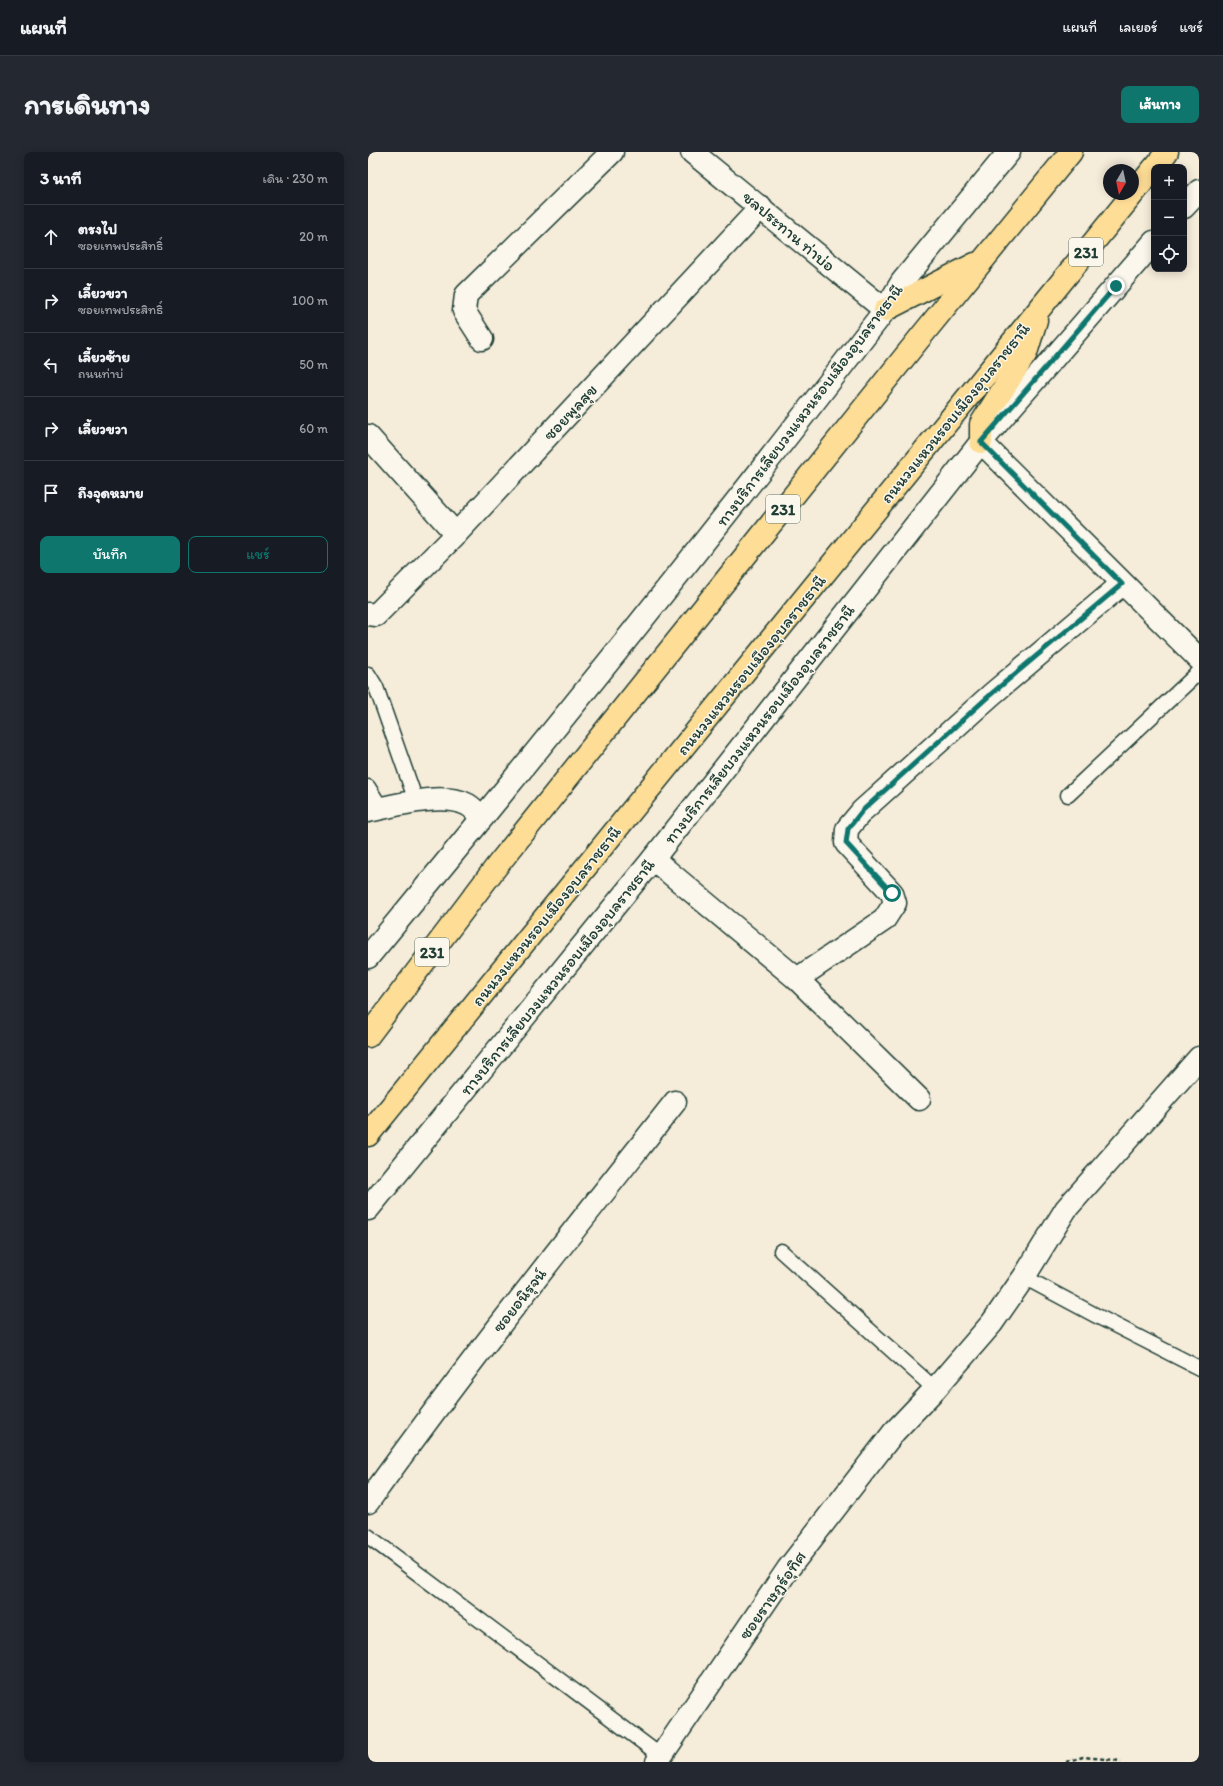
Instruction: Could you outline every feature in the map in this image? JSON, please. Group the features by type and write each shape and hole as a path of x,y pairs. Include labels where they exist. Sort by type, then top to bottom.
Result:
{"highway":[{"name":"231","path":"368,1036 496,867 1072,152"},
{"name":"ถนนวงแหวนรอบเมืองอุบลราชธานี","path":"1157,164 1167,152"},
{"name":"ถนนวงแหวนรอบเมืองอุบลราชธานี","path":"368,1135 1151,172"},
{"path":"885,310 984,260"},
{"path":"981,442 981,424 1026,353 1040,310"}],"street":[{"path":"482,339 464,311 466,295 612,152"},
{"name":"ชลประทาน ท่าบ่อ","path":"692,152 761,206 885,310"},
{"name":"ทางบริการเลียบวงแหวนรอบเมืองอุบลราชธานี","path":"368,957 762,471 885,310 902,282 1009,152"},
{"path":"1187,204 1199,191"},
{"name":"ซอยพูลสุข","path":"372,614 456,534 761,206"},
{"name":"ทางบริการเลียบวงแหวนรอบเมืองอุบลราชธานี","path":"368,1210 653,859 981,442 1151,245"},
{"path":"368,436 456,534"},
{"path":"981,442 1199,659"},
{"path":"797,979 884,920 895,903 892,893 846,843 848,829 862,811 990,695 1122,584"},
{"path":"374,810 416,801 441,799 466,804 482,818"},
{"path":"653,859 797,979 919,1099"},
{"name":"ซอยราษฎร์อุทิศ","path":"659,1759 788,1569 894,1432 935,1389 992,1323 1024,1277 1066,1209 1199,1058"},
{"name":"ซอยอนิรุจน์","path":"368,1502 418,1432 515,1304 675,1102"}],"lane":[{"path":"1068,795 1199,672"},
{"path":"368,674 376,687 416,801"},
{"path":"368,787 374,810"},
{"path":"781,1251 935,1389"},
{"path":"1024,1277 1199,1368"},
{"path":"368,1536 659,1759"}],"path":[{"path":"1066,1762 1083,1757 1115,1760 1121,1762"}],"route":[{"path":"892,893 846,843 848,829 862,811 990,695 1122,584 981,442 1116,286"}]}
